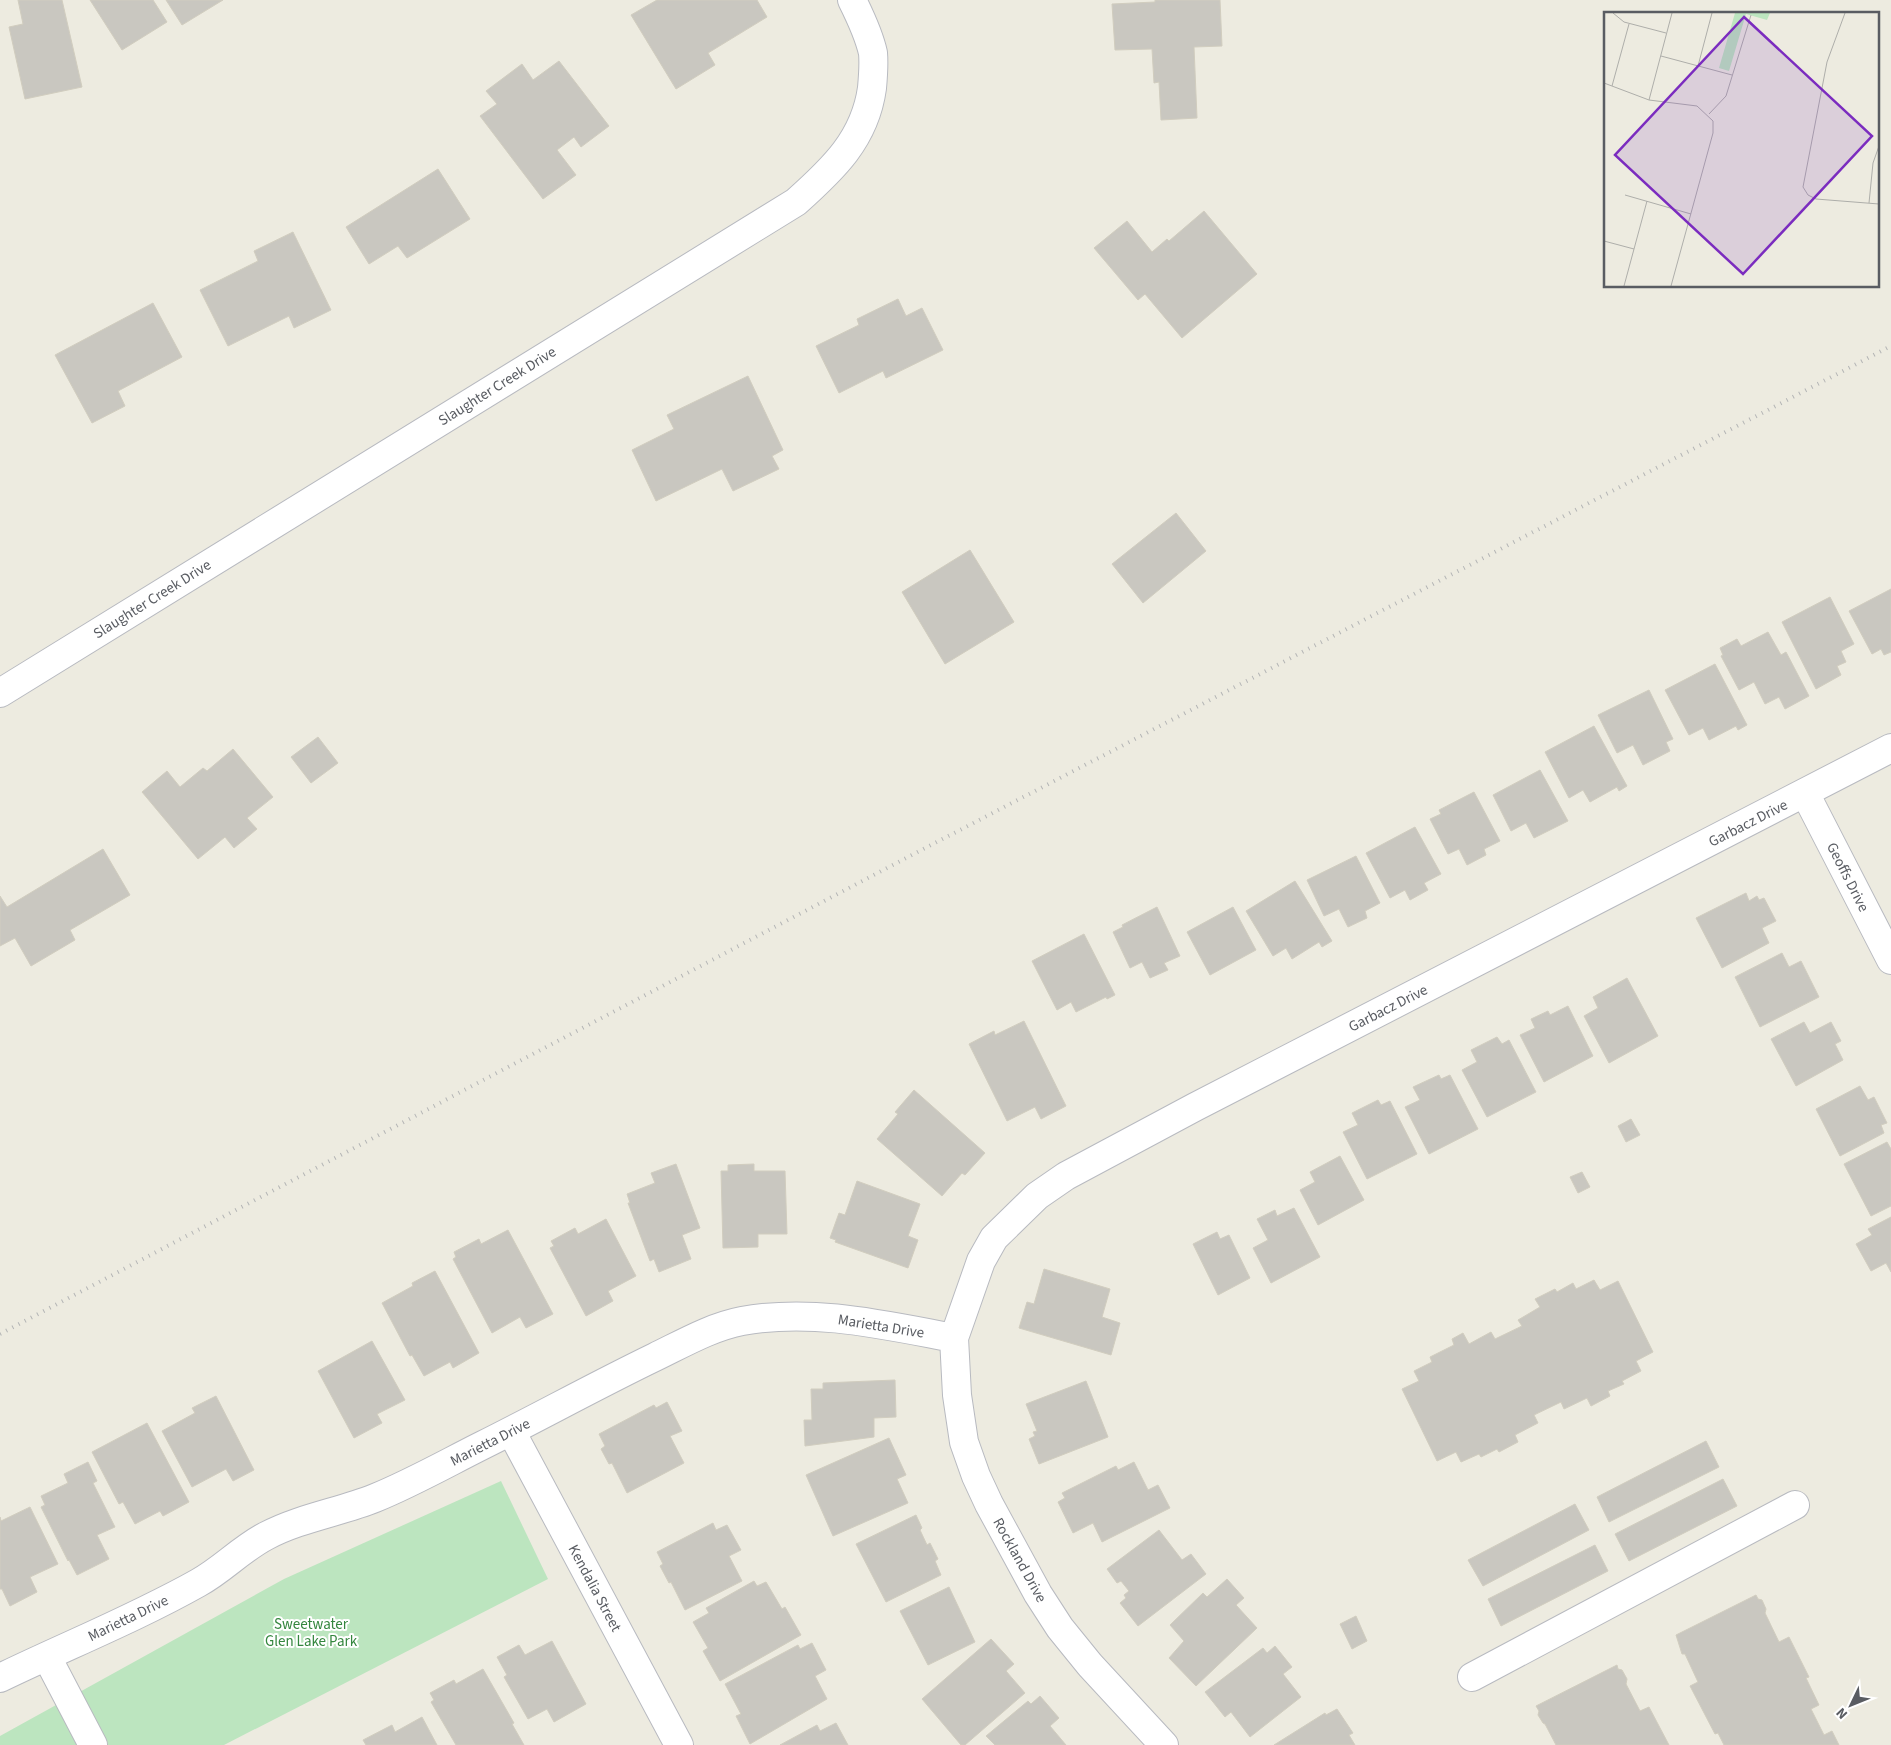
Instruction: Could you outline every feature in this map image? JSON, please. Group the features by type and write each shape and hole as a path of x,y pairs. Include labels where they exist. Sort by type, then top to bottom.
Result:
{"street":[{"name":"Slaughter Creek Drive","path":"0,692 796,202 826,176 844,154 859,133 869,106 873,80 873,54 860,15 852,0"},
{"name":"Garbacz Drive","path":"954,1338 981,1262 994,1238 1037,1196 1066,1176 1195,1107 1891,748"},
{"name":"Geoffs Drive","path":"1805,793 1891,960"},
{"name":"Marietta Drive","path":"0,1678 118,1624 199,1582 218,1571 242,1550 267,1535 374,1498 511,1431 614,1376 698,1336 740,1322 772,1318 819,1317 856,1320 954,1338"},
{"name":"Rockland Drive","path":"954,1338 957,1395 964,1442 976,1476 989,1504 1038,1594 1060,1628 1090,1665 1164,1745"},
{"name":"Kendalia Street","path":"511,1431 679,1745"},
{"path":"1472,1677 1795,1505"},
{"path":"48,1657 93,1745"}],"green space":[{"name":"Sweetwater Glen Lake Park","path":"501,1481 548,1579 224,1745 0,1745 0,1736 284,1579"}],"building":[{"path":"18,0 62,0 82,87 25,99 9,27 23,24"},
{"path":"90,0 153,0 167,22 122,50"},
{"path":"166,0 223,0 182,25"},
{"path":"657,0 757,0 767,17 708,53 715,65 676,89 631,15"},
{"path":"1155,0 1220,0 1222,46 1194,47 1197,118 1161,120 1159,82 1154,83 1152,49 1115,50 1112,4 1155,2"},
{"path":"559,61 609,126 581,147 574,137 557,150 576,175 543,199 480,116 497,104 486,91 522,64 533,80"},
{"path":"438,169 470,219 407,258 398,246 369,264 346,227"},
{"path":"1204,211 1257,274 1182,338 1145,294 1138,300 1094,248 1127,221 1152,252 1167,239 1169,241"},
{"path":"293,232 331,310 294,328 289,316 228,346 200,290 258,261 254,251"},
{"path":"898,299 906,316 922,308 943,350 886,378 883,371 839,393 816,346 859,325 857,319"},
{"path":"153,303 182,357 118,391 125,406 92,423 55,355"},
{"path":"748,376 783,450 772,456 779,469 733,491 722,469 656,501 632,450 674,429 667,415"},
{"path":"1176,513 1206,551 1143,603 1112,564"},
{"path":"970,550 1014,622 945,664 902,592"},
{"path":"1891,589 1891,652 1884,655 1881,649 1872,654 1849,611"},
{"path":"1830,597 1854,644 1841,651 1846,662 1837,666 1841,675 1816,689 1782,622"},
{"path":"1768,632 1781,655 1786,652 1809,696 1785,709 1779,697 1765,704 1754,682 1739,690 1721,656 1723,655 1720,648 1737,639 1741,646"},
{"path":"1715,664 1747,725 1738,730 1736,726 1709,740 1703,728 1689,735 1665,690"},
{"path":"1649,690 1673,739 1666,742 1670,751 1643,765 1633,745 1617,753 1598,715"},
{"path":"1594,726 1627,786 1619,791 1617,787 1590,802 1583,790 1569,798 1545,752"},
{"path":"318,737 338,763 311,783 291,757"},
{"path":"233,749 273,797 247,818 257,829 234,848 225,837 198,859 142,792 167,771 180,787 203,768 207,771"},
{"path":"1540,770 1568,821 1534,838 1526,823 1511,831 1493,795"},
{"path":"1474,792 1500,841 1484,849 1486,855 1467,865 1459,849 1448,854 1430,819 1441,814 1439,810"},
{"path":"1415,827 1441,874 1424,883 1428,890 1410,900 1405,890 1390,898 1366,853"},
{"path":"103,849 130,895 70,930 75,940 31,966 15,938 0,946 0,896 7,907"},
{"path":"1356,856 1380,903 1365,911 1367,918 1348,927 1339,909 1324,916 1307,880"},
{"path":"1295,881 1332,941 1322,947 1319,942 1292,959 1286,948 1273,956 1246,911"},
{"path":"1746,893 1749,901 1757,896 1759,900 1764,898 1776,921 1762,928 1769,943 1722,968 1696,918"},
{"path":"1157,907 1180,956 1164,963 1168,970 1150,978 1142,962 1130,968 1113,932 1123,927 1122,925"},
{"path":"1233,907 1256,950 1210,975 1187,932"},
{"path":"1084,934 1115,995 1107,999 1106,997 1076,1012 1071,1002 1057,1010 1032,961"},
{"path":"1782,953 1789,967 1801,961 1819,997 1760,1027 1735,977"},
{"path":"1627,978 1658,1036 1609,1063 1584,1016 1598,1008 1593,997"},
{"path":"1568,1006 1593,1056 1544,1082 1520,1035 1535,1028 1531,1019 1548,1011 1550,1015"},
{"path":"1024,1021 1066,1106 1041,1119 1035,1107 1007,1121 969,1044 994,1031 995,1035"},
{"path":"1804,1022 1810,1033 1831,1022 1841,1041 1835,1044 1843,1060 1796,1086 1771,1039"},
{"path":"1497,1037 1502,1044 1509,1040 1536,1092 1487,1117 1462,1070 1477,1062 1471,1050"},
{"path":"1439,1075 1441,1079 1450,1075 1478,1129 1429,1154 1405,1107 1420,1100 1413,1087"},
{"path":"1860,1086 1868,1100 1874,1097 1887,1123 1881,1125 1884,1133 1840,1156 1816,1109"},
{"path":"914,1090 985,1153 965,1175 962,1173 942,1196 877,1139 898,1114 895,1112"},
{"path":"1378,1100 1381,1105 1390,1101 1417,1154 1367,1179 1343,1132 1358,1125 1352,1113"},
{"path":"1631,1119 1640,1135 1626,1142 1618,1126"},
{"path":"1887,1142 1891,1149 1891,1206 1871,1216 1844,1164"},
{"path":"1340,1156 1364,1200 1318,1225 1300,1190 1315,1182 1310,1172"},
{"path":"676,1164 700,1228 682,1235 691,1259 659,1272 654,1259 650,1261 628,1203 630,1203 627,1194 655,1183 651,1173"},
{"path":"754,1164 754,1171 785,1171 787,1234 758,1234 758,1247 723,1248 721,1171 728,1171 728,1165"},
{"path":"1582,1172 1590,1187 1578,1193 1570,1177"},
{"path":"857,1181 920,1204 908,1236 918,1240 908,1268 835,1242 836,1240 830,1238 839,1213 845,1215"},
{"path":"1294,1208 1320,1257 1271,1283 1253,1248 1268,1240 1257,1219 1275,1210 1277,1216"},
{"path":"1891,1217 1891,1272 1886,1263 1871,1271 1856,1244 1872,1235 1868,1229"},
{"path":"606,1219 636,1276 608,1291 613,1301 586,1316 550,1248 554,1246 551,1241 575,1228 578,1234"},
{"path":"508,1230 553,1314 526,1328 520,1317 492,1333 453,1259 456,1257 454,1252 479,1239 481,1244"},
{"path":"1217,1232 1220,1239 1229,1235 1250,1278 1218,1295 1193,1244"},
{"path":"1044,1269 1110,1289 1102,1317 1120,1323 1111,1355 1019,1328 1027,1302 1034,1304"},
{"path":"435,1271 479,1353 453,1368 450,1362 424,1376 412,1355 410,1356 382,1303 413,1286 412,1283"},
{"path":"1594,1280 1600,1290 1618,1281 1653,1352 1636,1361 1641,1371 1622,1381 1624,1384 1608,1391 1610,1396 1591,1406 1587,1398 1564,1409 1561,1402 1534,1415 1538,1423 1515,1435 1518,1442 1499,1452 1497,1449 1481,1457 1479,1454 1461,1462 1456,1452 1437,1461 1402,1389 1419,1381 1414,1371 1432,1362 1430,1357 1454,1345 1452,1339 1463,1333 1469,1344 1491,1332 1495,1339 1522,1326 1518,1320 1540,1307 1535,1299 1555,1289 1557,1292 1573,1283 1576,1289"},
{"path":"372,1341 405,1400 377,1414 382,1423 354,1438 318,1371"},
{"path":"895,1380 896,1417 874,1418 874,1437 805,1446 804,1420 812,1420 811,1389 823,1389 823,1383"},
{"path":"1086,1381 1108,1437 1039,1464 1029,1439 1035,1436 1033,1432 1037,1431 1026,1404"},
{"path":"216,1396 254,1470 233,1481 226,1469 192,1487 162,1431 195,1413 192,1408"},
{"path":"667,1402 682,1431 670,1436 684,1463 627,1493 612,1463 609,1464 601,1449 605,1446 599,1434 654,1405 656,1408"},
{"path":"147,1423 189,1502 163,1516 160,1511 135,1524 123,1502 119,1504 92,1452"},
{"path":"889,1438 906,1475 897,1479 908,1503 833,1536 806,1475"},
{"path":"1706,1441 1719,1467 1609,1522 1597,1497"},
{"path":"88,1462 97,1481 93,1483 115,1527 97,1535 109,1559 77,1575 41,1507 45,1505 41,1496 68,1483 64,1474"},
{"path":"1134,1462 1148,1490 1158,1485 1170,1508 1102,1542 1093,1523 1073,1533 1058,1502 1065,1498 1062,1493 1116,1466 1118,1470"},
{"path":"1723,1479 1737,1506 1629,1561 1615,1534"},
{"path":"1575,1504 1589,1530 1483,1586 1468,1560"},
{"path":"30,1507 58,1564 30,1577 37,1592 10,1606 2,1589 0,1589 0,1517 1,1521"},
{"path":"916,1515 927,1545 930,1543 938,1559 935,1561 941,1575 886,1602 856,1544"},
{"path":"713,1523 716,1530 727,1525 741,1550 729,1556 742,1581 685,1610 671,1582 669,1583 660,1566 663,1564 657,1552"},
{"path":"1159,1530 1182,1560 1191,1554 1206,1574 1138,1626 1120,1603 1126,1598 1124,1595 1129,1591 1121,1581 1117,1583 1107,1569"},
{"path":"1595,1545 1608,1571 1501,1626 1488,1599"},
{"path":"1227,1579 1244,1598 1236,1605 1257,1628 1196,1686 1169,1658 1184,1641 1170,1625 1203,1593 1207,1597"},
{"path":"754,1581 757,1586 766,1582 782,1609 785,1607 801,1635 720,1681 703,1651 708,1648 693,1622 709,1613 706,1608"},
{"path":"949,1587 975,1642 928,1665 900,1611"},
{"path":"1756,1595 1758,1599 1762,1600 1766,1609 1765,1613 1779,1642 1789,1637 1809,1677 1806,1678 1819,1705 1811,1709 1824,1735 1832,1731 1839,1745 1724,1745 1718,1733 1715,1734 1690,1686 1698,1682 1685,1654 1682,1654 1676,1635"},
{"path":"1356,1616 1367,1641 1352,1649 1340,1624"},
{"path":"991,1639 1014,1664 1006,1671 1025,1693 965,1745 961,1745 922,1699"},
{"path":"552,1641 586,1704 554,1722 547,1709 528,1719 504,1677 507,1675 497,1657 519,1645 525,1655"},
{"path":"812,1643 826,1670 815,1676 827,1699 750,1744 736,1716 741,1714 725,1684 798,1645 800,1649"},
{"path":"1275,1646 1292,1667 1283,1674 1301,1697 1250,1737 1231,1712 1225,1717 1205,1692 1263,1648 1267,1653"},
{"path":"1617,1665 1618,1669 1622,1670 1627,1679 1626,1684 1640,1711 1649,1707 1669,1745 1556,1745 1538,1715 1539,1711 1536,1706"},
{"path":"483,1669 514,1723 512,1724 524,1745 456,1745 431,1702 434,1700 430,1693 454,1680 456,1684"},
{"path":"1040,1696 1059,1718 1050,1726 1066,1745 995,1745 986,1736 1028,1701 1031,1704"},
{"path":"1337,1709 1353,1733 1349,1735 1355,1745 1274,1745 1325,1713 1326,1715"},
{"path":"422,1717 437,1745 366,1745 363,1740 392,1725 395,1732"},
{"path":"836,1723 848,1745 780,1745 817,1725 820,1731"}],"railway":[{"path":"0,1334 908,857 1891,346"}]}
